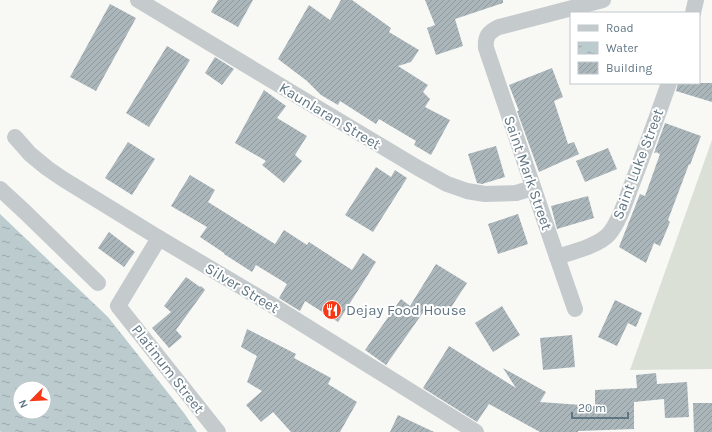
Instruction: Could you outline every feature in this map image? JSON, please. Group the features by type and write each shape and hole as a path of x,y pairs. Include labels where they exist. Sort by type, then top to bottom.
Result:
{"street":[{"name":"Kaunlaran Street","path":"138,0 447,184 467,191 485,194 516,193 533,188"},
{"name":"Saint Mark Street","path":"575,310 486,48 486,42 487,36 492,30 499,27 603,0"},
{"path":"693,12 696,0"},
{"name":"Saint Luke Street","path":"557,257 588,247 609,234 622,209 648,144 669,84"},
{"name":"Silver Street","path":"14,136 30,154 47,168 159,238 272,305 476,432"},
{"path":"0,189 98,283"},
{"name":"Platinum Street","path":"159,238 118,306 218,432"}],"shaded area":[{"path":"712,140 712,369 630,370"}],"water":[{"path":"0,214 108,317 184,413 197,432 1,432"}],"building":[{"path":"218,0 253,0 238,27 211,12"},
{"path":"341,0 352,0 391,28 389,32 419,50 411,62 398,66 428,85 423,92 430,99 425,107 450,120 431,155 414,145 416,141 379,119 376,124 340,101 338,105 321,95 307,81 278,59 309,5 330,20"},
{"path":"425,0 503,0 503,3 455,19 463,46 436,55 427,28 435,25"},
{"path":"110,4 136,18 96,91 70,77"},
{"path":"167,46 190,60 149,127 126,113"},
{"path":"215,57 234,69 222,85 205,73"},
{"path":"552,68 563,97 554,101 568,144 574,142 579,154 539,172 509,85"},
{"path":"712,83 712,102 676,91 678,84"},
{"path":"264,90 286,106 277,118 307,136 295,155 302,161 284,183 262,165 266,161 235,143"},
{"path":"665,123 701,136 668,220 670,222 660,246 654,243 646,263 619,247 640,194 645,196 660,154 657,153 658,152 654,153"},
{"path":"128,142 155,159 132,195 105,178"},
{"path":"496,146 505,177 482,184 477,183 468,154"},
{"path":"608,148 617,169 585,182 576,161"},
{"path":"376,167 391,177 395,170 407,178 373,232 345,215"},
{"path":"190,175 215,190 208,202 275,244 284,230 307,245 309,242 352,270 363,253 376,262 338,322 305,301 300,311 279,298 287,284 256,265 252,272 200,237 207,227 171,206"},
{"path":"588,196 594,218 557,229 551,206"},
{"path":"518,214 528,244 498,254 488,224"},
{"path":"109,232 135,252 124,267 98,248"},
{"path":"436,264 467,283 446,315 429,304 386,365 365,350 401,299 410,306"},
{"path":"186,277 205,290 176,330 182,337 169,348 152,328 171,312 164,306"},
{"path":"615,300 642,313 636,327 628,323 617,346 598,337"},
{"path":"502,306 520,335 493,352 475,323"},
{"path":"247,329 296,354 294,358 331,378 328,384 357,402 340,432 291,432 273,412 261,422 246,405 262,391 247,382 257,356 241,347"},
{"path":"572,335 575,367 543,370 540,338"},
{"path":"449,346 516,388 503,368 546,392 540,402 595,406 595,390 637,388 636,375 656,373 657,384 687,382 689,417 665,418 664,399 634,402 634,429 578,432 540,432 489,404 477,422 423,388"},
{"path":"693,403 712,403 712,432 694,432"},
{"path":"398,415 434,432 390,432"}],"place":[{"name":"Dejay Food House","path":"332,310"}]}
